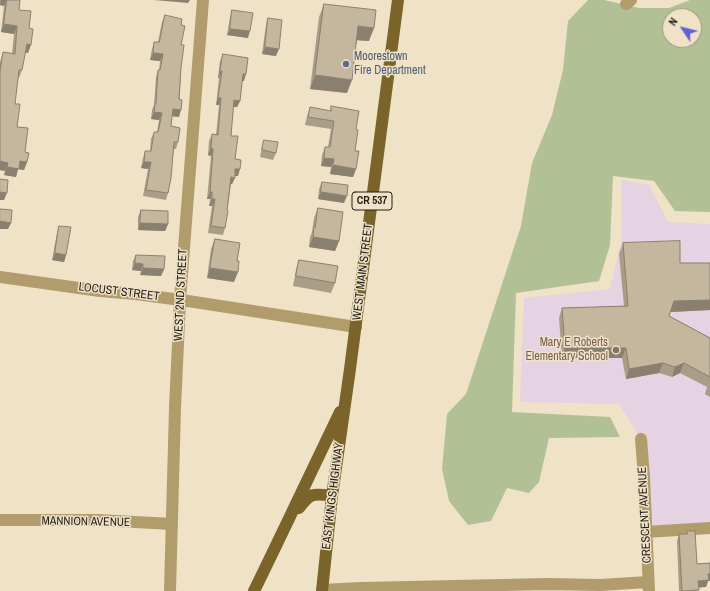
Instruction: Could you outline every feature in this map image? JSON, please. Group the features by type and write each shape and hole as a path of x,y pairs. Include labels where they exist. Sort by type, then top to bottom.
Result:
{"main road":[{"name":"WEST MAIN STREET","path":"345,402 398,0"},
{"name":"EAST KINGS HIGHWAY","path":"322,590 332,496 345,402"},
{"name":"CR 537","path":"254,591 345,402"},
{"name":"CR 537","path":"289,520 307,498 320,494 332,496"}],"street":[{"name":"WEST 2ND STREET","path":"170,591 175,408 180,300 203,0"},
{"name":"LOCUST STREET","path":"0,277 100,291 180,300 356,327"},
{"name":"CRESCENT AVENUE","path":"641,439 644,476 648,587"},
{"name":"MANNION AVENUE","path":"0,520 98,520 172,524"},
{"path":"646,532 710,528"},
{"path":"322,590 378,587 555,584 648,587"}],"shaded area":[{"name":"Mary E Roberts Elementary School","path":"622,180 649,185 668,222 710,224 710,528 646,532 641,439 619,404 520,402 524,298 610,289 621,242"}],"green space":[{"path":"588,0 604,0 639,8 662,8 662,48 702,48 702,8 669,8 690,0 710,0 710,212 675,211 654,181 613,176 610,245 599,281 516,293 512,412 610,417 620,437 549,438 539,482 529,493 507,488 491,521 468,525 449,501 442,469 447,414 466,394 521,226 532,163 552,115 563,70 568,21"}],"building":[{"path":"7,0 20,0 19,10 31,11 29,28 33,29 31,45 27,44 22,70 19,70 15,104 20,104 17,127 28,128 25,152 29,153 27,162 20,161 19,169 7,167 8,163 0,161 0,71 3,52 15,54 17,26 4,24"},
{"path":"324,4 376,10 374,28 358,26 352,80 315,75"},
{"path":"232,10 253,13 250,31 230,29"},
{"path":"165,15 182,19 181,25 185,26 181,45 184,45 179,99 182,100 181,110 173,109 171,126 180,128 178,142 174,142 171,178 168,193 146,190 151,162 144,162 145,151 151,151 154,132 158,132 162,113 154,112 158,70 160,70 163,54 153,53 154,42 159,42"},
{"path":"268,18 282,20 279,49 265,47"},
{"path":"223,54 248,58 246,74 243,74 240,101 234,100 231,136 238,136 235,159 241,160 240,169 235,169 235,178 231,177 225,228 211,226 215,199 212,199 212,192 210,192 213,149 211,148 212,134 218,135 221,98 218,98"},
{"path":"331,106 359,111 355,151 359,151 356,169 333,165 334,159 324,158 325,147 330,147 334,121 308,117 310,107 331,111"},
{"path":"264,140 278,142 276,153 262,150"},
{"path":"0,179 8,180 7,193 0,192"},
{"path":"322,182 348,185 347,196 321,192"},
{"path":"318,208 343,212 339,241 313,237"},
{"path":"0,209 12,210 11,223 0,221"},
{"path":"141,210 168,211 168,224 140,223"},
{"path":"59,226 71,227 66,255 55,253"},
{"path":"215,239 240,243 237,261 239,261 238,272 210,268"},
{"path":"680,241 680,263 710,263 710,300 674,301 669,316 710,338 710,377 684,363 675,367 663,363 629,369 626,348 565,348 562,308 628,306 623,243"},
{"path":"136,255 165,256 164,269 143,268 143,264 135,263"},
{"path":"299,260 338,266 335,283 296,276"},
{"path":"687,531 695,531 697,564 710,563 710,574 708,574 709,580 698,581 699,590 682,591 679,534 687,534"}],"place":[{"name":"Moorestown Fire Department","path":"346,64"},
{"name":"Mary E Roberts Elementary School","path":"616,350"}]}
